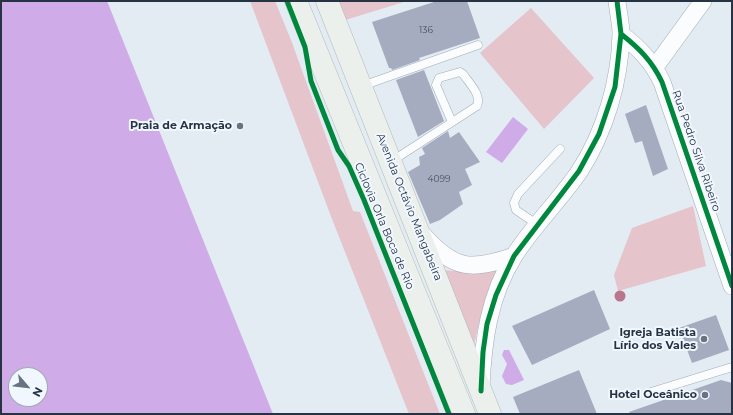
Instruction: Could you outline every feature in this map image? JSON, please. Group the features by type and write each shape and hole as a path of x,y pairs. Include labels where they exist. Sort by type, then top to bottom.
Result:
{"main road":[{"path":"296,1 464,414"},
{"name":"Avenida Octávio Mangabeira","path":"327,1 416,228 428,253 490,414"}],"street":[{"path":"481,391 482,352 487,324 496,295 514,256 579,171 599,134 615,87 621,34 617,1"},
{"path":"655,67 702,1"},
{"name":"Rua Pedro Silva Ribeiro","path":"621,34 645,55 655,67 662,82 732,286"},
{"path":"416,228 437,251 452,262 473,266 484,265 514,256"}],"lane":[{"path":"361,86 478,45"},
{"path":"391,162 477,106 479,101 471,85 460,72 439,78 436,85 452,122"},
{"path":"538,225 516,210 514,203 518,194 560,149"},
{"path":"651,392 732,367"}],"shaded area":[{"path":"1,1 107,1 273,414 1,414"},
{"path":"250,1 275,1 291,40 353,211 360,212 440,414 409,414 332,219"},
{"path":"334,1 407,1 342,21"},
{"path":"531,8 594,78 544,129 480,53"},
{"path":"513,117 528,129 502,163 486,152"},
{"path":"693,206 706,266 618,291 614,275 632,228"},
{"path":"500,269 486,299 473,350 443,270 483,273"},
{"path":"504,350 509,350 524,380 512,385 506,384 502,376 507,364 502,355"}],"building":[{"path":"437,1 467,1 480,38 419,58 420,60 392,70 389,68 372,22"},
{"path":"424,70 444,121 418,137 396,80"},
{"path":"646,105 668,169 653,176 642,141 635,143 625,114"},
{"path":"448,131 450,138 459,132 480,162 465,169 472,185 459,192 463,204 440,220 430,224 408,172 420,165 419,157 425,154 422,148"},
{"path":"594,290 610,329 532,365 512,326"},
{"name":"Igreja Batista Lírio dos Vales","path":"716,315 729,350 692,363 679,328"},
{"path":"579,370 597,414 520,414 513,397"},
{"name":"Hotel Oceânico","path":"721,380 732,383 732,414 630,414 629,412"}],"cycle path":[{"name":"Ciclovia Orla Boca de Rio","path":"287,1 305,47 311,81 338,150 349,166 364,200 449,414"},
{"path":"481,391 483,352 487,324 496,295 514,256 579,171 599,134 615,87 621,34 617,1"},
{"path":"621,34 634,44 644,55 662,82 732,286"}],"place":[{"name":"Praia de Armação","path":"240,126"},
{"name":"Igreja Batista Lírio dos Vales","path":"704,339"},
{"name":"Hotel Oceânico","path":"705,395"}]}
